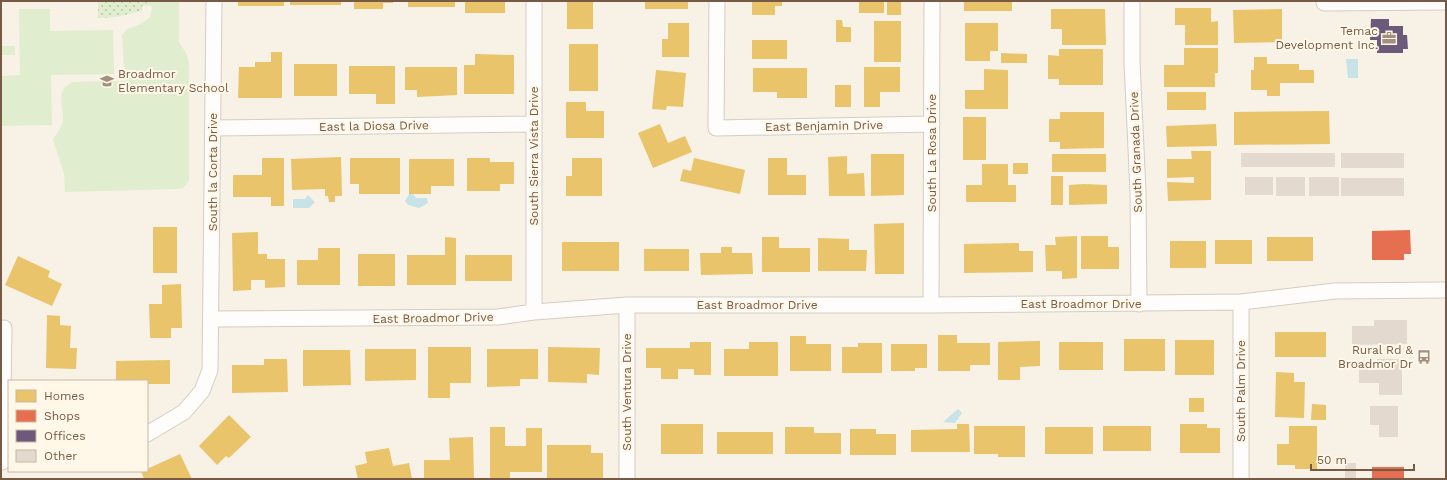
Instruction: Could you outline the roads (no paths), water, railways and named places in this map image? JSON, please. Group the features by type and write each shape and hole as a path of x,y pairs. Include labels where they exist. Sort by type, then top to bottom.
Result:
{"street":[{"name":"South la Corta Drive","path":"212,319 214,1"},
{"name":"South Sierra Vista Drive","path":"534,1 534,312"},
{"name":"East Benjamin Drive","path":"717,1 716,128 932,124"},
{"name":"South La Rosa Drive","path":"931,305 932,1"},
{"name":"South Granada Drive","path":"1132,1 1132,62 1138,192 1139,304"},
{"path":"1324,3 1446,2"},
{"name":"East la Diosa Drive","path":"214,128 534,124"},
{"name":"East Broadmor Drive","path":"212,319 498,317 534,312 626,305 1139,304 1241,302 1335,291 1446,290"},
{"name":"South Palm Drive","path":"1241,302 1241,479"},
{"name":"South Ventura Drive","path":"626,305 626,479"},
{"path":"148,433 184,412 202,391 210,370 212,319"},
{"path":"4,328 4,462"}],"water":[{"path":"1346,59 1358,59 1358,78 1348,78"},
{"path":"409,194 413,194 416,198 427,198 428,203 419,208 408,205 405,201"},
{"path":"308,195 315,202 309,208 293,208 293,199 305,199"},
{"path":"958,409 962,413 955,423 943,422"}],"place":[{"name":"Temac Development Inc.","path":"1389,38"},
{"name":"Broadmor Elementary School","path":"107,81"},
{"name":"Rural Rd & Broadmor Dr","path":"1424,357"}]}
